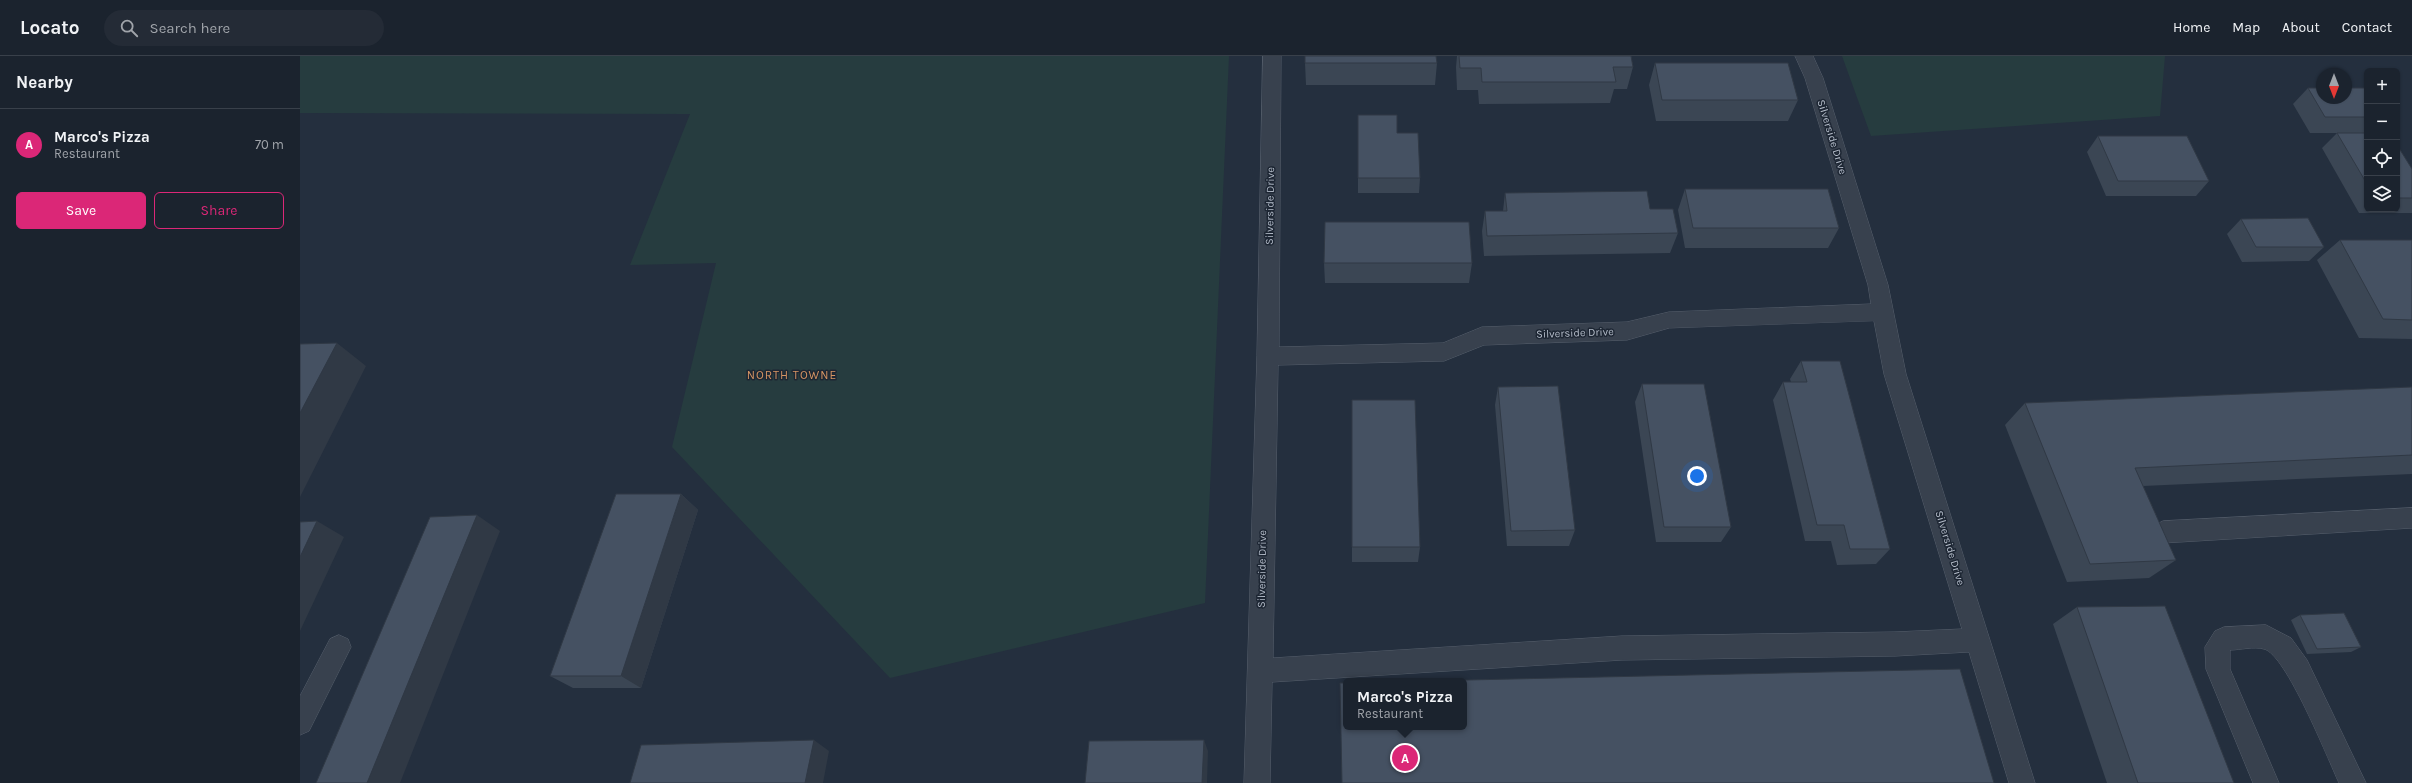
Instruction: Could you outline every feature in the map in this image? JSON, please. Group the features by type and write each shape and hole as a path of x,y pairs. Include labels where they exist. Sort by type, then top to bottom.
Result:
{"street":[{"name":"Silverside Drive","path":"1257,783 1268,356 1272,56"},
{"name":"Silverside Drive","path":"1804,56 1814,78 1826,115 1878,285 1895,374 2022,783"},
{"name":"Silverside Drive","path":"1268,356 1444,352 1482,336 1627,331 1669,320 1884,312"},
{"path":"2163,532 2412,518"},
{"path":"2266,783 2218,669 2217,647 2224,639 2266,637 2282,646 2298,668 2353,783"},
{"path":"1260,671 1622,648 1895,644 1978,640"},
{"path":"300,722 338,647"}],"green space":[{"path":"300,56 1229,56 1205,603 890,678 672,447 716,263 630,265 690,114 300,113"},
{"path":"1842,56 2165,56 2160,116 1871,136"}],"building":[{"path":"1305,56 1436,56 1437,63 1305,63"},
{"path":"1459,56 1631,56 1633,67 1613,67 1616,82 1482,82 1481,68 1460,68"},
{"path":"1655,63 1788,63 1798,100 1662,100"},
{"path":"2308,88 2316,88 2316,102"},
{"path":"2352,88 2364,88 2364,117 2325,117 2317,104 2352,104"},
{"path":"1358,115 1397,115 1397,133 1418,133 1420,178 1358,178"},
{"path":"2337,133 2364,133 2364,179"},
{"path":"2098,136 2187,136 2209,181 2118,181"},
{"path":"2400,150 2412,169 2412,198 2400,198"},
{"path":"1685,189 1828,189 1839,228 1693,228"},
{"path":"1647,191 1650,209 1673,209 1678,233 1487,236 1485,211 1507,211 1505,193"},
{"path":"2308,218 2324,247 2256,247 2241,219"},
{"path":"1325,222 1469,222 1472,263 1324,263"},
{"path":"2340,240 2412,240 2412,320 2383,319"},
{"path":"337,343 300,413 300,344"},
{"path":"1801,361 1840,361 1890,549 1850,549 1844,525 1817,525 1783,382 1807,382"},
{"path":"1642,384 1704,384 1731,527 1664,527"},
{"path":"1558,386 1575,530 1511,531 1498,387"},
{"path":"2412,387 2412,455 2135,468 2176,560 2090,564 2025,403"},
{"path":"1352,400 1415,400 1420,547 1352,547"},
{"path":"616,494 681,494 621,676 550,676"},
{"path":"477,515 367,783 316,783 430,517"},
{"path":"317,521 300,557 300,522"},
{"path":"2165,606 2234,783 2138,783 2077,607"},
{"path":"2344,613 2361,647 2317,649 2300,615"},
{"path":"1960,669 1994,783 1342,783 1340,683 1343,683 1343,730 1467,730 1467,680"},
{"path":"814,740 805,783 630,783 641,745"},
{"path":"1204,740 1202,783 1085,783 1089,741"}],"place":[{"name":"Marco's Pizza","path":"1405,758"}],"district":[{"name":"NORTH TOWNE","path":"792,375"}]}
